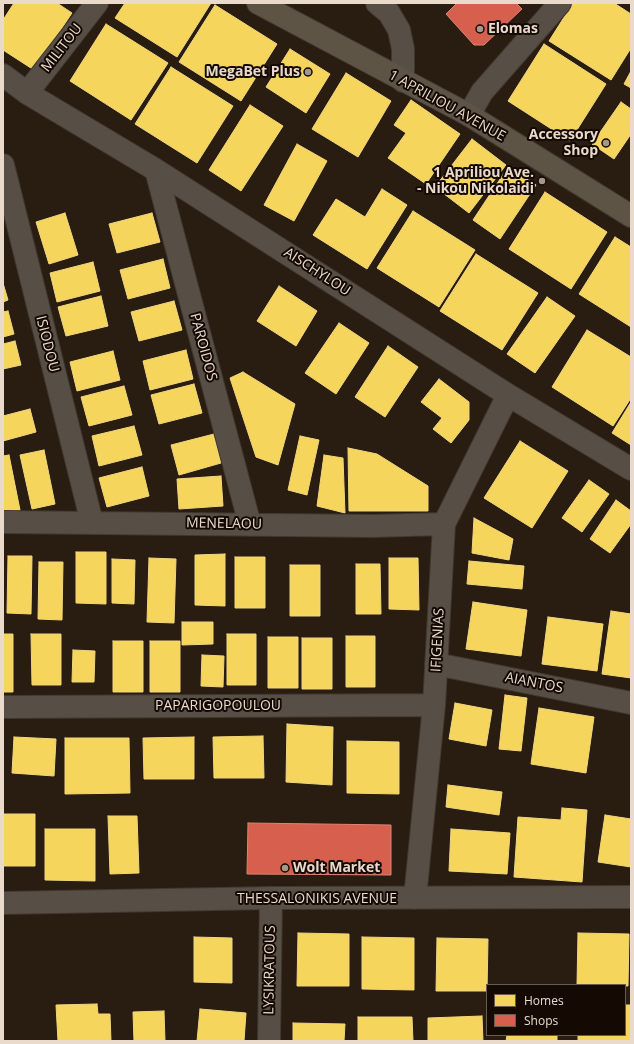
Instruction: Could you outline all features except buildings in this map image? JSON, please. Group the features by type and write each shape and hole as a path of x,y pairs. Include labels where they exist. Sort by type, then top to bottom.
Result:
{"main road":[{"name":"1 APRILIOU AVENUE","path":"258,3 469,115 629,210"}],"street":[{"name":"MILITOU","path":"27,93 97,3"},
{"path":"377,3 389,13 398,30 402,49 403,81"},
{"path":"469,115 482,92 560,3"},
{"name":"AISCHYLOU","path":"3,75 27,93 156,170 508,395 631,469"},
{"name":"ISIODOU","path":"3,165 92,523"},
{"name":"PAROIDOS","path":"156,170 250,525"},
{"name":"IFIGENIAS","path":"415,898 434,704 444,524 508,395"},
{"name":"MENELAOU","path":"3,522 372,526 444,524"},
{"name":"AIANTOS","path":"436,664 631,703"},
{"name":"PAPARIGOPOULOU","path":"3,707 434,704"},
{"name":"THESSALONIKIS AVENUE","path":"3,903 271,898 631,897"},
{"name":"LYSIKRATOUS","path":"269,1041 271,898"}],"place":[{"name":"Elomas","path":"480,29"},
{"name":"MegaBet Plus","path":"308,72"},
{"name":"Accessory Shop","path":"606,143"},
{"name":"1 Apriliou Ave. - Nikou Nikolaidi","path":"542,181"},
{"name":"Wolt Market","path":"285,868"}]}
